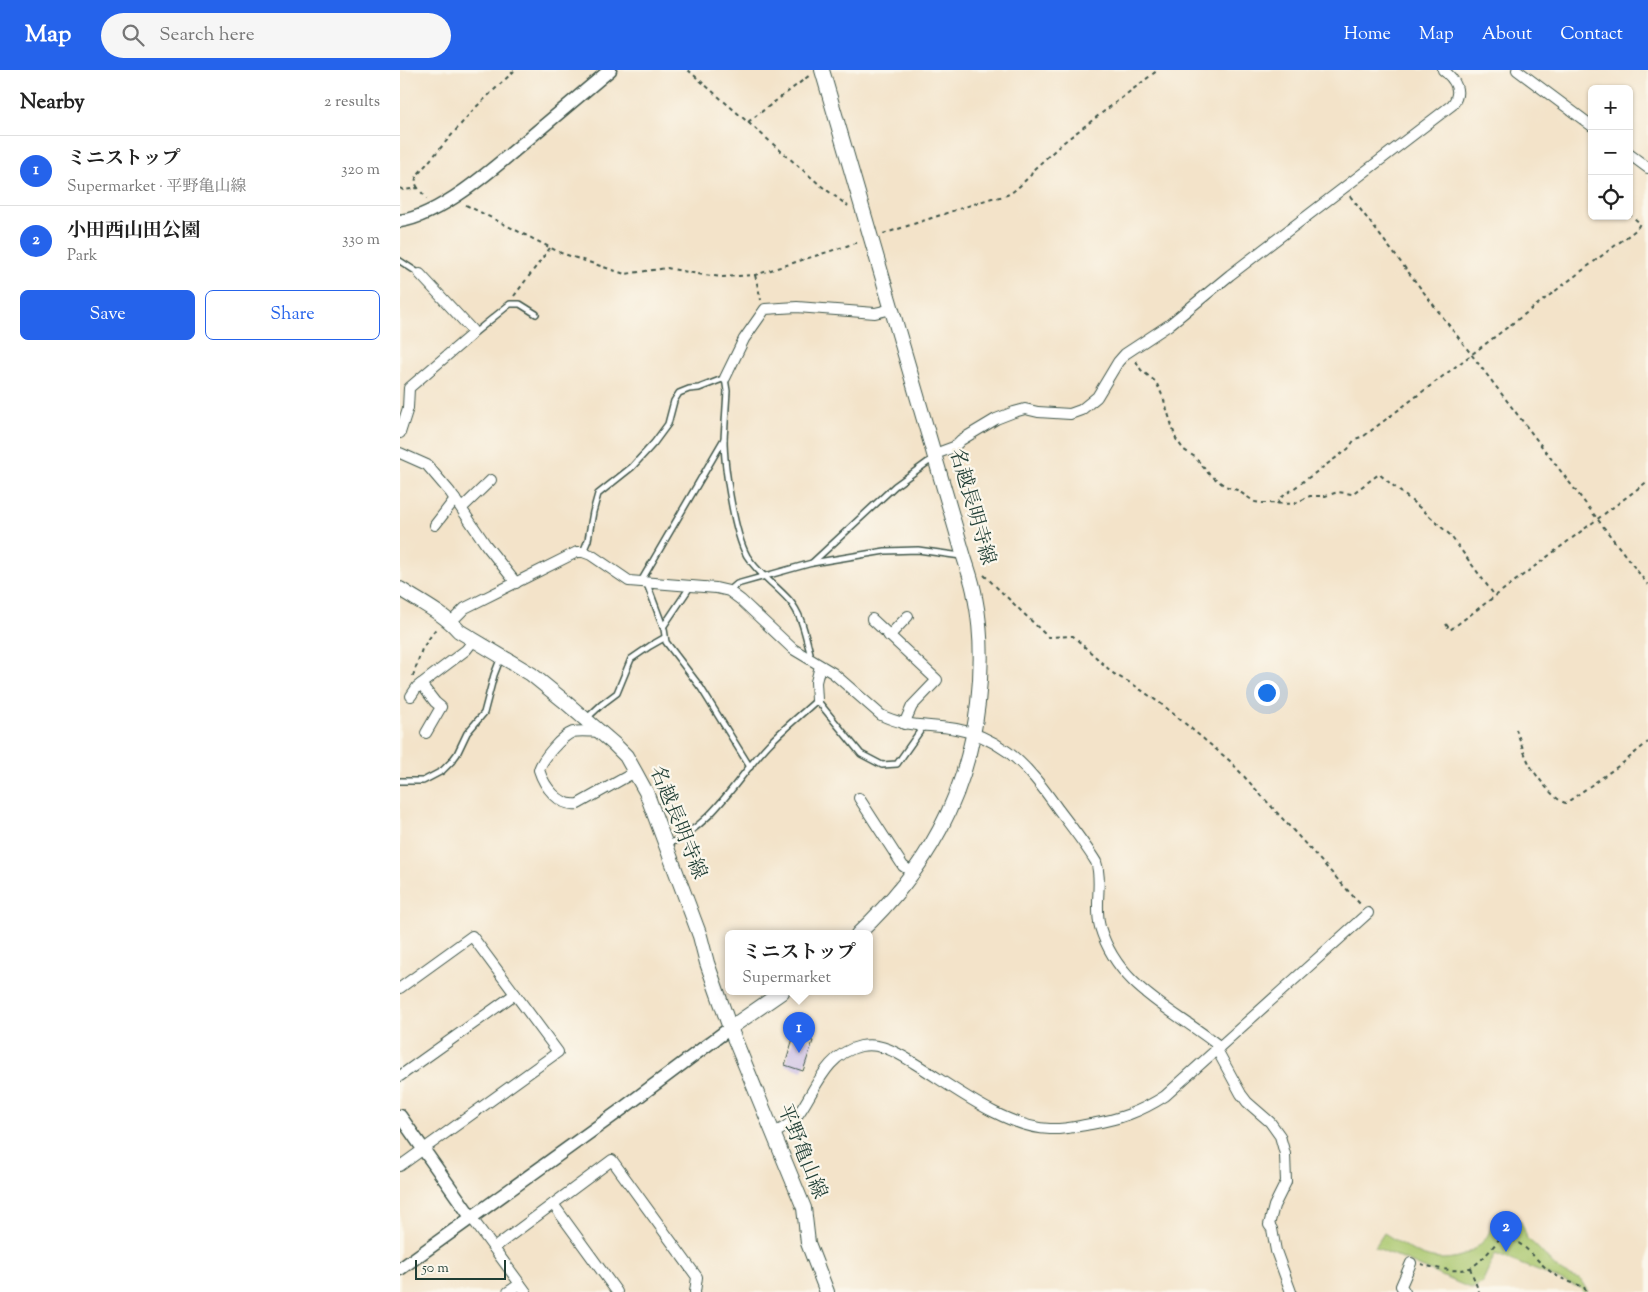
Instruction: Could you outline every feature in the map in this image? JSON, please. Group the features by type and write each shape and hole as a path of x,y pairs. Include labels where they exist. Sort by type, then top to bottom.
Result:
{"main road":[{"name":"名越長明寺線","path":"822,71 964,557 975,597 981,646 980,682 974,734 962,782 932,845 887,906 862,930"},
{"name":"名越長明寺線","path":"400,589 447,619 460,631 531,674 586,719 626,756 646,792 700,936 707,963 730,1028"},
{"path":"730,1028 778,995"},
{"name":"平野亀山線","path":"730,1028 804,1208 808,1243 827,1292"}],"street":[{"path":"400,221 435,209 452,198 507,157 610,70"},
{"path":"935,457 954,447 961,440 996,419 1025,408 1038,412 1070,414 1080,410 1097,397 1118,362 1130,350 1169,325 1238,269 1452,105 1456,100 1458,90 1450,75 1443,70"},
{"path":"1517,70 1588,123"},
{"path":"1633,157 1648,168"},
{"path":"400,433 408,408 404,388 472,335 472,330 420,274"},
{"path":"725,378 744,339 764,309 797,307 875,313 892,309"},
{"path":"400,453 427,465 462,508 486,545 516,583"},
{"path":"462,508 491,480"},
{"path":"435,525 455,499"},
{"path":"447,619 572,554 584,552 629,581 716,588 729,591 793,649 833,673 881,715 904,724 956,729 974,734 998,746 1016,759 1048,796 1091,854 1099,870 1097,898 1100,924 1105,940 1125,973 1153,1000 1204,1034 1218,1047 1241,1094 1270,1122 1280,1136 1285,1154 1286,1182 1274,1206 1268,1225 1272,1229 1276,1251 1291,1292"},
{"path":"889,636 908,616"},
{"path":"872,620 937,680 912,706 904,724"},
{"path":"411,696 417,687 466,650 474,640"},
{"path":"817,700 816,682 820,666"},
{"path":"421,684 441,707 426,734"},
{"path":"601,732 572,733 559,743 542,763 539,770 552,792 568,804 578,804 635,772"},
{"path":"859,798 903,866 913,873"},
{"path":"772,1134 788,1126 796,1117 831,1063 840,1056 861,1046 871,1045 892,1051 992,1111 1016,1122 1050,1129 1074,1127 1118,1119 1140,1111 1165,1096 1368,913"},
{"path":"400,988 472,936 558,1052 400,1166"},
{"path":"400,1076 515,994"},
{"path":"400,1269 618,1112 730,1028"},
{"path":"400,1116 523,1288 508,1292"},
{"path":"494,1248 612,1160 697,1278 695,1292"},
{"path":"553,1204 617,1292"},
{"path":"1405,1292 1401,1286 1411,1264"}],"lane":[{"path":"400,261 420,274"},
{"path":"472,335 510,304 520,304 536,314"},
{"path":"584,552 598,494 632,467 654,443 668,424 674,401 679,393 725,378 727,391 724,453 740,539 746,555 762,576 789,600 800,615 810,653 806,658"},
{"path":"724,439 644,583 663,626 664,638 701,688 750,767"},
{"path":"812,563 896,486 935,457"},
{"path":"729,591 737,584 812,563 904,549 964,557"},
{"path":"663,626 691,586"},
{"path":"586,719 617,693 632,659 664,638"},
{"path":"400,781 423,780 442,771 452,762 458,754 466,733 484,712 494,675 502,657"},
{"path":"665,846 676,841 704,821 717,808 769,744 817,700 861,754 882,765 897,764 923,727"}],"path":[{"path":"435,209 415,184 415,179 474,109 515,70"},
{"path":"688,70 820,185 845,204 862,209"},
{"path":"452,198 550,248 621,274 667,268 722,277 755,275 992,198 1003,198 1010,195 1031,175 1033,170 1064,142 1158,70"},
{"path":"748,122 811,75 822,71"},
{"path":"400,188 403,190 418,188"},
{"path":"1344,188 1648,585"},
{"path":"1277,504 1282,497 1348,449 1355,439 1364,436 1637,229 1640,223 1633,217"},
{"path":"510,304 550,248"},
{"path":"755,275 764,309"},
{"path":"1130,350 1141,370 1156,382 1163,396 1176,439 1184,450 1195,456 1209,474 1225,486 1237,490 1255,502 1294,504 1310,496 1325,496 1338,492 1352,494 1378,474 1450,535 1495,596"},
{"path":"1446,624 1450,630 1648,481"},
{"path":"982,574 1048,637 1072,636 1114,674 1134,685 1164,706 1230,761 1368,913"},
{"path":"412,677 422,649 447,619"},
{"path":"1516,730 1532,769 1550,791 1562,802 1566,803 1624,762 1648,742"},
{"path":"1411,1264 1416,1263 1440,1269 1470,1268 1500,1238 1509,1238 1531,1251 1552,1273 1584,1287 1586,1292"},
{"path":"1470,1268 1479,1292"}],"green space":[{"path":"1511,1214 1520,1221 1527,1239 1556,1268 1580,1279 1588,1292 1583,1292 1581,1288 1495,1254 1482,1283 1472,1289 1375,1247 1384,1233 1420,1254 1439,1259 1450,1259 1475,1249 1484,1241 1493,1221 1498,1216"}],"building":[{"path":"794,1035 813,1041 803,1071 785,1065"}],"place":[{"name":"ミニストップ","path":"799,1053"},
{"name":"小田西山田公園","path":"1506,1252"}]}
